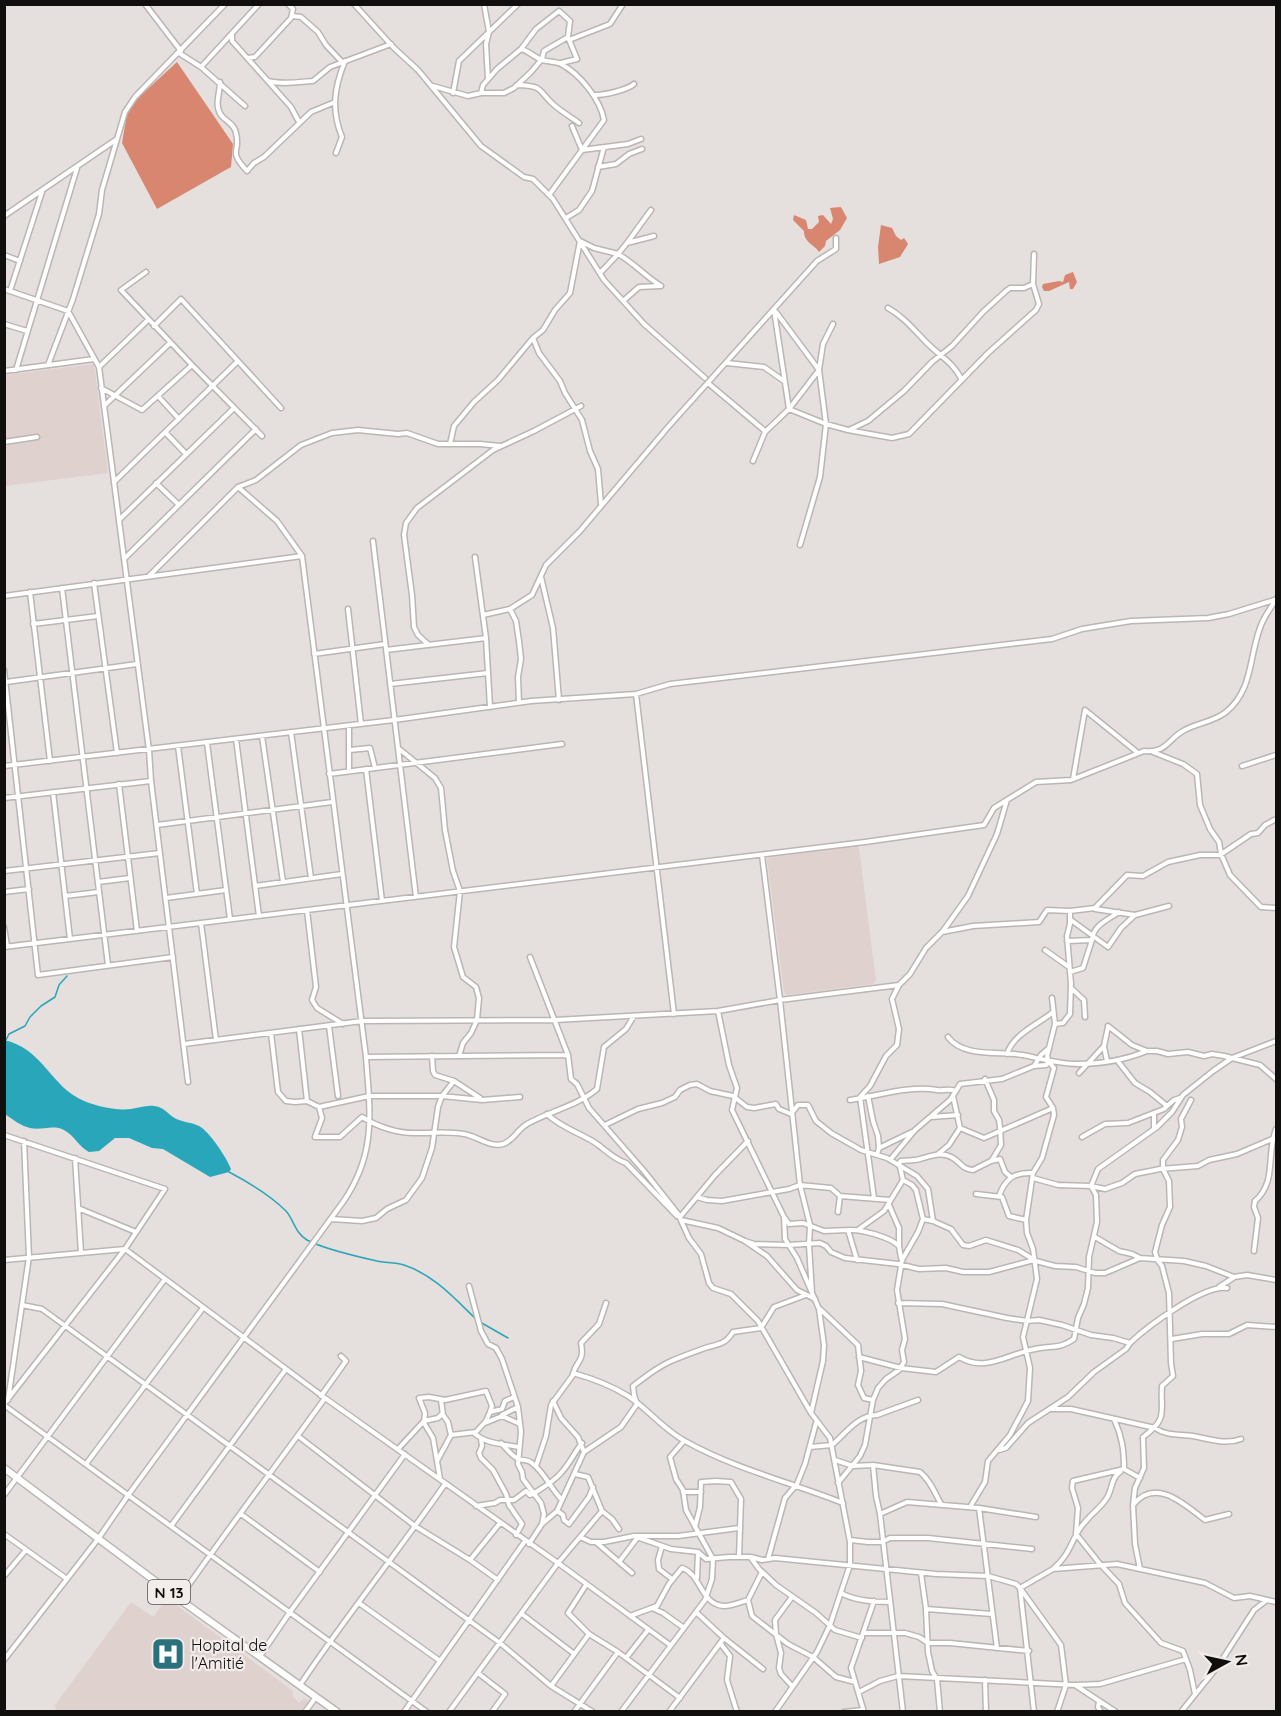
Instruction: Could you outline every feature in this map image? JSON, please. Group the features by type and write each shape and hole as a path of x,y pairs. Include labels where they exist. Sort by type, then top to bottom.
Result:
{"main road":[{"name":"N 13","path":"4,1468 179,1599 336,1712"}],"street":[{"path":"145,4 180,52 220,82 245,106"},
{"path":"48,365 98,218 102,190 125,112 135,97 225,4"},
{"path":"201,67 259,4"},
{"path":"248,58 255,57 270,43 292,16 293,9 288,4"},
{"path":"354,4 418,70 482,146 524,177 532,179 549,195 600,273 623,301 644,324 705,378"},
{"path":"484,4 489,33 486,44 488,80"},
{"path":"453,93 459,61 518,4"},
{"path":"432,86 468,96 481,93 504,93 517,86 542,60 544,51 569,38 610,24 623,4"},
{"path":"481,93 488,80 521,49 536,29 559,11 570,21 569,38 577,59 560,64"},
{"path":"292,16 301,17 344,61"},
{"path":"232,34 232,41 291,107 300,123"},
{"path":"268,81 282,85 297,81 313,81 330,67 391,44"},
{"path":"521,49 542,60 560,64 571,70 594,95 602,110 604,120 549,195"},
{"path":"336,153 342,137 335,120 337,79 344,61"},
{"path":"220,82 218,108 222,117 234,128 235,154 238,162 247,171 311,112 335,102"},
{"path":"594,95 606,95 634,84"},
{"path":"517,86 533,86 544,92 554,105 579,123"},
{"path":"572,126 582,150"},
{"path":"4,216 117,139"},
{"path":"582,150 628,144 641,139"},
{"path":"566,218 579,210 592,191 604,147"},
{"path":"598,166 616,164 629,154 642,149"},
{"path":"15,370 77,168"},
{"path":"10,291 42,191"},
{"path":"600,273 627,243 651,210"},
{"path":"627,243 654,236"},
{"path":"483,615 510,609 532,595 546,565 580,531 817,261 836,249 836,238"},
{"path":"580,241 594,248 618,254 633,262 647,277 661,286 639,287 623,301"},
{"path":"450,444 454,426 474,402 498,380 533,338 543,330 555,310 570,293 580,241"},
{"path":"789,409 848,430 892,438 909,434 1036,310 1039,300 1033,284 1034,254"},
{"path":"4,255 20,261"},
{"path":"146,272 121,290 262,436"},
{"path":"848,430 868,422 904,391 1006,291 1010,288 1024,288 1033,284"},
{"path":"4,289 68,310 99,368 149,750 188,1082"},
{"path":"154,326 181,299 281,408"},
{"path":"888,308 902,317 932,348 952,364 962,380"},
{"path":"774,309 819,370"},
{"path":"774,309 789,409"},
{"path":"99,368 148,320"},
{"path":"4,324 27,331"},
{"path":"800,545 820,477 826,424 819,370 823,344 833,324"},
{"path":"533,338 539,352 560,381 582,420 590,451 598,469 601,505"},
{"path":"104,406 170,343"},
{"path":"4,371 94,359"},
{"path":"114,482 238,361"},
{"path":"726,363 764,367 784,382"},
{"path":"102,388 142,410 192,365"},
{"path":"753,461 765,432 789,409 819,370"},
{"path":"708,383 765,432"},
{"path":"158,396 179,419"},
{"path":"429,645 418,635 414,627 404,536 406,523 417,508 476,462 500,447 581,406"},
{"path":"119,520 234,408"},
{"path":"867,433 868,422"},
{"path":"124,559 255,429"},
{"path":"149,576 238,487 256,480 301,445 332,433 358,430 407,433 438,444 480,444 500,447"},
{"path":"165,432 186,454"},
{"path":"4,442 37,437"},
{"path":"156,483 179,505"},
{"path":"4,1660 98,1539 315,1241 350,1191 368,1143 371,1122 362,1021 302,556 277,520 238,487"},
{"path":"373,541 416,897"},
{"path":"4,596 302,556"},
{"path":"475,557 486,638 490,706"},
{"path":"541,575 553,628 559,700"},
{"path":"93,583 117,753"},
{"path":"62,588 108,966"},
{"path":"30,592 50,761"},
{"path":"4,766 349,726 490,706 636,694 670,684 1052,639 1082,629 1131,621 1208,618 1245,610 1276,599"},
{"path":"1153,752 1167,747 1182,731 1225,714 1237,701 1249,678 1260,626 1276,599"},
{"path":"348,609 362,724"},
{"path":"510,609 516,621 519,641 519,703"},
{"path":"33,624 98,616"},
{"path":"386,650 486,638"},
{"path":"314,654 385,644"},
{"path":"6,682 137,664"},
{"path":"5,672 38,975 173,957"},
{"path":"390,684 488,673"},
{"path":"636,694 674,1014"},
{"path":"1073,779 1085,710 1138,753"},
{"path":"349,726 349,771"},
{"path":"291,732 311,878"},
{"path":"4,737 12,736"},
{"path":"262,736 283,882"},
{"path":"236,739 259,916"},
{"path":"207,743 230,919"},
{"path":"329,774 562,744"},
{"path":"178,746 197,894"},
{"path":"397,747 435,778 441,788 444,830 460,891 454,947 463,977 476,987 480,1007 477,1020 463,1043 459,1056"},
{"path":"350,750 370,748 375,768"},
{"path":"4,927 6,946 35,943 762,855 984,825 994,808 1036,782 1073,779 1144,751 1153,752 1183,764 1197,774 1200,805 1209,829 1219,842 1221,854 1230,875 1261,908 1276,908"},
{"path":"1242,766 1276,755"},
{"path":"366,769 382,901"},
{"path":"4,798 151,780"},
{"path":"119,784 136,930"},
{"path":"53,792 70,939"},
{"path":"874,1198 860,1097 870,1086 886,1056 897,1045 899,1029 892,999 899,985 910,974 926,948 942,932 968,896 998,834 1007,800"},
{"path":"157,825 332,802"},
{"path":"1095,909 1127,875 1143,876 1168,862 1200,855 1221,854 1251,834 1258,833 1265,825 1276,819"},
{"path":"4,871 160,853"},
{"path":"762,855 800,1185 810,1225 812,1293"},
{"path":"255,886 342,874"},
{"path":"98,882 130,878"},
{"path":"4,892 29,889"},
{"path":"166,898 226,890"},
{"path":"65,896 99,892"},
{"path":"942,932 973,926 1039,922 1047,909 1070,911 1095,909 1135,915 1169,906"},
{"path":"307,910 316,987 312,1000 317,1008 343,1024"},
{"path":"1055,1024 1063,1023 1070,1017 1071,987 1067,942 1071,920 1070,911"},
{"path":"1070,972 1085,965 1092,938 1099,925 1120,912"},
{"path":"1071,920 1092,938 1110,947 1121,928 1135,915"},
{"path":"201,923 216,1040"},
{"path":"1067,942 1092,938"},
{"path":"1045,950 1076,969"},
{"path":"530,957 568,1056 571,1079 577,1084 589,1108 644,1171 680,1219 689,1238 701,1254 709,1283 713,1288 731,1294 753,1315 780,1357 816,1422 830,1438 850,1540 850,1565 830,1625 813,1658 775,1712"},
{"path":"184,1044 362,1021 555,1020 718,1011 780,1000 899,985"},
{"path":"1071,987 1084,1000 1085,1017"},
{"path":"970,1507 985,1482 988,1461 1010,1435 1026,1406 1030,1368 1023,1337 1037,1282 1033,1249 1026,1220 1033,1175 1042,1158 1054,1115 1053,1108 1046,1097 1054,1068 1049,1062 1049,1048 1055,1024 1052,999"},
{"path":"718,1011 729,1065 737,1088 732,1110 789,1224 803,1222 824,1231 858,1230 889,1239 899,1246"},
{"path":"1006,1054 1020,1036 1053,1012"},
{"path":"320,1107 322,1118 315,1137 340,1137 362,1116 371,1122 398,1131 415,1134 461,1133 475,1136 490,1144 502,1144 512,1139 517,1130 547,1114 585,1099 597,1089 604,1047 626,1029 634,1016"},
{"path":"329,1026 338,1096"},
{"path":"1107,1061 1104,1046 1108,1026 1132,1045 1147,1051 1168,1054 1188,1052 1204,1056 1212,1054 1232,1058 1260,1065 1276,1080"},
{"path":"299,1029 308,1101"},
{"path":"271,1033 280,1096 286,1101 308,1101 320,1107 369,1096 442,1096 482,1100 520,1097"},
{"path":"948,1036 952,1042 968,1050 1049,1062 1089,1063 1129,1059 1147,1051"},
{"path":"1091,1186 1098,1169 1154,1129 1172,1112 1181,1098 1232,1058 1276,1041"},
{"path":"1079,1073 1104,1046"},
{"path":"1034,1066 1049,1048"},
{"path":"432,1056 435,1075 454,1081 482,1100"},
{"path":"366,1057 568,1056"},
{"path":"1116,1060 1135,1083 1167,1106"},
{"path":"879,1148 912,1132 930,1118 953,1096 960,1084 1011,1076 1034,1066 1049,1064 1049,1062"},
{"path":"986,1079 994,1100 994,1111 999,1120 1001,1145 991,1161"},
{"path":"330,1219 362,1221 376,1218 387,1209 406,1200 422,1178 432,1148 435,1119 442,1096 454,1081"},
{"path":"604,1125 638,1108 662,1103 675,1097 680,1090 690,1084 697,1084 710,1091 735,1097 747,1107 757,1108 776,1104 784,1111 793,1113"},
{"path":"850,1100 926,1088 956,1091"},
{"path":"868,1096 878,1136 877,1155"},
{"path":"937,1155 952,1141 960,1128 953,1096"},
{"path":"1082,1137 1105,1124 1128,1124 1164,1110 1174,1100 1181,1098"},
{"path":"1140,1569 1135,1544 1133,1505 1135,1488 1144,1468 1143,1437 1155,1428 1163,1412 1162,1386 1173,1376 1167,1283 1155,1252 1170,1207 1169,1181 1163,1168 1163,1160 1178,1140 1182,1126 1181,1119 1191,1100"},
{"path":"793,1113 798,1105 808,1105 816,1121 855,1147 890,1160 913,1173 928,1189 933,1221"},
{"path":"960,1128 984,1138 1053,1108"},
{"path":"1154,1113 1154,1129"},
{"path":"547,1114 634,1169 680,1219 718,1228 754,1244 809,1245 820,1243 831,1252 845,1258 901,1262 919,1269 946,1268 963,1272 985,1272 1034,1260"},
{"path":"930,1118 958,1115"},
{"path":"1254,1251 1258,1218 1254,1207 1255,1201 1269,1184 1272,1139 1276,1129"},
{"path":"890,1160 912,1132"},
{"path":"4,1135 165,1189 125,1249 6,1403"},
{"path":"999,1196 1003,1185 1011,1177 1022,1173 1058,1185 1091,1186 1105,1189 1112,1188 1135,1174 1163,1168 1198,1166 1209,1160 1237,1154 1272,1139"},
{"path":"6,1403 29,1257 24,1141"},
{"path":"680,1219 748,1141"},
{"path":"901,1262 918,1232 922,1219 916,1190 903,1180 899,1166 901,1161 918,1160 928,1155 937,1155 952,1157 961,1167 969,1170 1000,1159 1005,1172 1011,1177"},
{"path":"75,1158 81,1253"},
{"path":"858,1230 878,1217 903,1180"},
{"path":"697,1197 722,1201 789,1190 800,1185 831,1188 840,1196 874,1198 889,1202"},
{"path":"859,1357 901,1368 936,1372 959,1357 972,1364 985,1364 1033,1349 1061,1347 1074,1339 1077,1318 1087,1292 1089,1257 1097,1211 1095,1191 1091,1186"},
{"path":"976,1194 1002,1197 1005,1200 1007,1214 1011,1218 1026,1220"},
{"path":"838,1212 840,1196"},
{"path":"838,1483 853,1466 865,1445 873,1400 878,1388 901,1368 904,1362 902,1350 905,1339 897,1290 901,1262 899,1228 889,1202"},
{"path":"78,1208 136,1232"},
{"path":"784,1217 785,1239 819,1309 824,1345 823,1361 811,1413"},
{"path":"922,1219 951,1229 963,1245 969,1246 986,1240 1018,1250 1034,1260 1088,1272 1106,1273 1140,1258"},
{"path":"849,1230 857,1260"},
{"path":"1094,1237 1119,1251 1140,1258 1201,1264 1234,1277"},
{"path":"745,1240 767,1256 797,1290 815,1300"},
{"path":"4,1260 125,1249 323,1397 558,1563 670,1646"},
{"path":"998,1450 1006,1448 1028,1423 1068,1397 1099,1367 1126,1349 1143,1330 1170,1312 1234,1277 1247,1275 1276,1280"},
{"path":"4,1495 165,1279"},
{"path":"469,1286 481,1331 488,1344 496,1348 502,1359 518,1407 520,1424 518,1464 523,1479 541,1503 544,1514 542,1524"},
{"path":"1219,1287 1227,1288"},
{"path":"762,1328 774,1307 806,1295"},
{"path":"898,1303 942,1304 986,1315 1027,1321 1040,1320 1091,1335 1130,1343"},
{"path":"536,1466 554,1401 582,1360 581,1343 599,1324 606,1304"},
{"path":"22,1305 42,1309 500,1643 552,1686 593,1712"},
{"path":"86,1464 203,1308"},
{"path":"819,1309 858,1345 861,1371 858,1385 864,1398 873,1400"},
{"path":"1172,1339 1202,1334 1229,1334 1247,1325 1276,1327"},
{"path":"637,1404 633,1386 649,1374 669,1362 706,1348 718,1347 729,1339 733,1332 762,1328"},
{"path":"179,1599 298,1436 346,1361 341,1356"},
{"path":"171,1526 286,1369"},
{"path":"573,1373 596,1380 628,1396 684,1441 770,1478 796,1484 844,1503"},
{"path":"440,1480 431,1432 424,1421 425,1413 419,1398 429,1397 441,1400 486,1391 492,1406 484,1424"},
{"path":"490,1412 502,1409 506,1401 514,1397"},
{"path":"437,1461 451,1435 441,1400"},
{"path":"810,1447 832,1445 847,1429 871,1415 877,1415 918,1400"},
{"path":"554,1401 561,1418 582,1443 584,1452"},
{"path":"6,1403 46,1437 129,1494 427,1712"},
{"path":"404,1712 498,1580 542,1524 557,1510 584,1452 621,1427 637,1404"},
{"path":"451,1435 473,1433 484,1424 518,1407"},
{"path":"1052,1409 1071,1409 1155,1428 1173,1435 1231,1442 1241,1439"},
{"path":"398,1449 424,1421 438,1418 443,1413"},
{"path":"502,1416 520,1424"},
{"path":"1114,1419 1121,1434 1124,1469"},
{"path":"768,1559 785,1498 796,1484 810,1447 816,1422"},
{"path":"473,1433 484,1442 519,1447"},
{"path":"298,1436 415,1526 498,1580"},
{"path":"481,1439 482,1446 479,1453 493,1470 507,1500 522,1524 516,1535"},
{"path":"621,1712 696,1612 712,1580 713,1558 686,1510 683,1492 676,1479 670,1457 684,1441"},
{"path":"501,1443 518,1459 529,1460 536,1466 562,1500"},
{"path":"476,1506 514,1500 526,1491 530,1495 533,1494 561,1474 582,1443"},
{"path":"259,1656 405,1454"},
{"path":"834,1460 853,1466 873,1465 920,1472 931,1484 940,1504"},
{"path":"873,1465 903,1712"},
{"path":"1020,1588 1053,1569 1064,1559 1076,1539 1078,1508 1072,1488 1073,1481 1124,1469 1140,1478"},
{"path":"1076,1534 1108,1497 1116,1474 1124,1469"},
{"path":"575,1474 588,1477 602,1511 619,1529"},
{"path":"694,1527 699,1515 701,1482 731,1482 741,1500 739,1557"},
{"path":"300,1685 445,1483"},
{"path":"557,1510 568,1524 589,1497 593,1487"},
{"path":"683,1492 701,1492"},
{"path":"1133,1505 1140,1496 1152,1492 1177,1499 1205,1520 1229,1514"},
{"path":"880,1514 907,1502 979,1508 1036,1517"},
{"path":"979,1508 997,1648"},
{"path":"449,1712 558,1563 602,1511"},
{"path":"241,1514 320,1572"},
{"path":"470,1560 500,1523"},
{"path":"596,1542 636,1537 678,1536 740,1528"},
{"path":"4,1534 67,1579"},
{"path":"1076,1534 1119,1584 1125,1603 1161,1643 1183,1651 1195,1694"},
{"path":"580,1537 596,1542 632,1573"},
{"path":"636,1537 685,1552 698,1552 706,1559 751,1557 921,1573 988,1576 1016,1584 1061,1645 1066,1685 1057,1712"},
{"path":"619,1562 636,1537"},
{"path":"850,1540 882,1542 890,1538 904,1537 1032,1549"},
{"path":"662,1546 658,1560 659,1569 672,1579"},
{"path":"4,1576 26,1550"},
{"path":"698,1552 697,1578 706,1596 725,1606 748,1600"},
{"path":"751,1557 762,1572 835,1630 862,1638"},
{"path":"1053,1569 1117,1564 1205,1583 1234,1598 1250,1596 1276,1602"},
{"path":"630,1616 657,1606 672,1579 682,1568 697,1578"},
{"path":"762,1572 748,1600 753,1616 788,1644 813,1658 836,1677 855,1682"},
{"path":"921,1573 928,1643 932,1671 937,1679 940,1712"},
{"path":"586,1585 568,1613 589,1634 618,1652 680,1698"},
{"path":"1020,1588 1029,1651 1034,1712"},
{"path":"841,1593 848,1597 890,1602"},
{"path":"792,1597 775,1620 781,1653 779,1668 781,1674 792,1686"},
{"path":"1181,1712 1218,1666 1254,1610 1267,1600"},
{"path":"844,1712 864,1711 851,1668 874,1601"},
{"path":"359,1603 440,1661"},
{"path":"652,1608 663,1612 684,1628"},
{"path":"926,1609 992,1614"},
{"path":"696,1612 763,1669"},
{"path":"522,1614 573,1653"},
{"path":"626,1658 648,1630"},
{"path":"864,1633 905,1633 919,1637 928,1643 1029,1651"},
{"path":"552,1686 573,1653 589,1634"},
{"path":"669,1712 724,1638"},
{"path":"720,1643 730,1656 727,1680 736,1712"},
{"path":"574,1712 618,1652"},
{"path":"859,1692 880,1681 898,1676 1066,1685 1100,1684 1186,1659"},
{"path":"478,1673 505,1695 492,1712"},
{"path":"985,1680 986,1712"},
{"path":"1075,1685 1116,1712"},
{"path":"305,1712 316,1696"},
{"path":"1099,1702 1098,1707 1101,1712"}],"shaded area":[{"path":"177,62 233,144 231,167 157,209 122,143 127,113 139,97"},
{"path":"841,207 847,218 840,230 826,241 825,246 819,252 807,241 804,231 793,220 794,215 806,220 808,229 812,229 819,222 818,216 823,215 831,224 833,219 830,208"},
{"path":"881,225 892,228 896,236 901,240 904,238 908,244 900,257 879,264 878,247"},
{"path":"1073,272 1077,282 1073,289 1070,289 1069,282 1044,291 1043,284 1063,282 1065,275"},
{"path":"94,364 108,473 5,486 5,375"},
{"path":"857,846 876,981 873,984 787,995 784,992 767,859"},
{"name":"Hopital de l'Amitié","path":"167,1598 293,1691 293,1696 299,1703 304,1698 309,1701 301,1711 56,1711 55,1705 131,1602 153,1617"}],"water":[{"path":"4,1040 27,1050 59,1083 84,1101 118,1109 157,1107 176,1119 199,1126 217,1145 231,1169 229,1172 210,1177 163,1149 152,1148 129,1138 115,1138 99,1151 89,1152 60,1128 34,1129 20,1124 5,1114"}],"waterway":[{"path":"6,1040 9,1034 25,1026 41,1006 55,997 59,985 67,976"},
{"path":"229,1172 259,1189 280,1205 300,1234 307,1240 341,1252 415,1269 443,1288 476,1319"},
{"path":"480,1322 508,1338"}],"place":[{"name":"Hopital de l'Amitié","path":"168,1654"}]}
